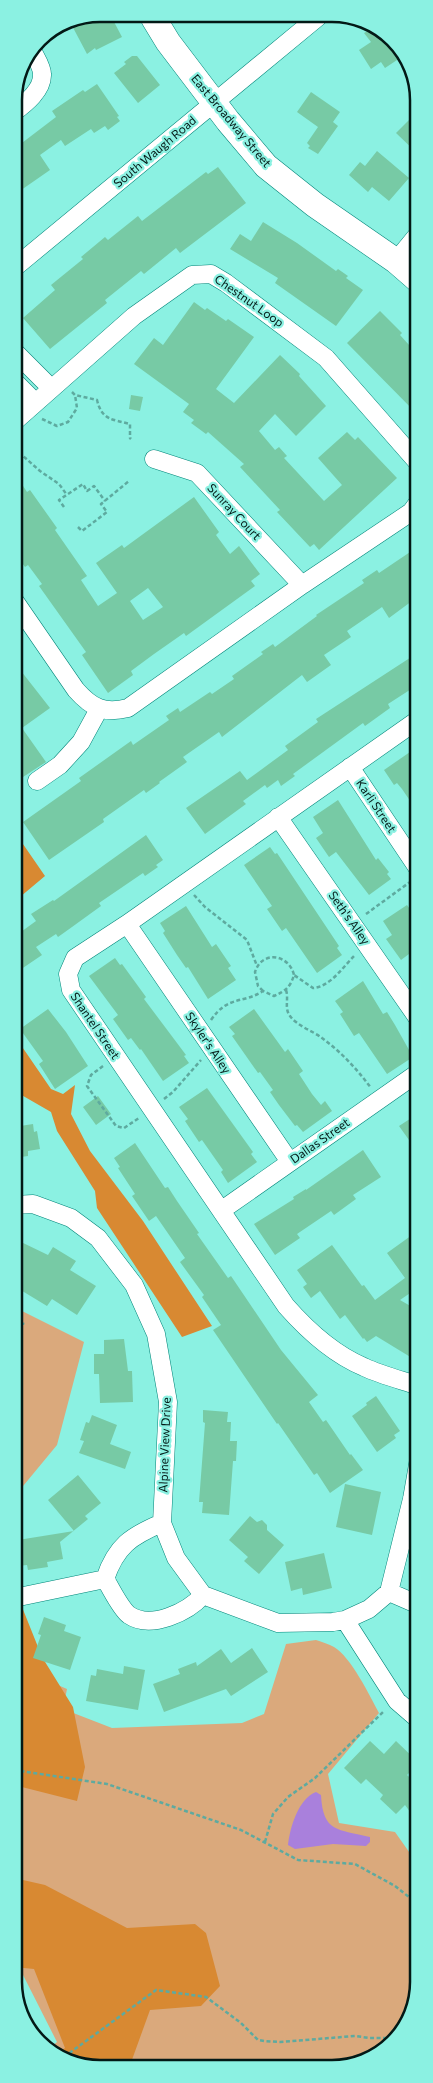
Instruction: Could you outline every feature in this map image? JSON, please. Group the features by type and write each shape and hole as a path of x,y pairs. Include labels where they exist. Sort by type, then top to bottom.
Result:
{"street":[{"name":"East Broadway Street","path":"156,22 168,42 266,166 314,205 396,261 410,273"},
{"name":"South Waugh Road","path":"23,261 312,22"},
{"path":"23,104 41,84 42,74 36,57"},
{"path":"396,261 410,244"},
{"name":"Chestnut Loop","path":"23,414 134,316 192,275 211,274 226,283 326,358 410,454"},
{"path":"23,359 51,388"},
{"path":"23,389 36,402"},
{"name":"Sunray Court","path":"154,458 197,473 302,585"},
{"path":"23,613 86,702 99,709 116,711 128,708 302,585 410,513"},
{"path":"37,781 60,765 81,742 99,709"},
{"name":"Shantel Street","path":"410,726 127,924 75,958 68,974 70,990 222,1210 275,1291 307,1330 322,1342 364,1367 410,1383"},
{"name":"Karli Street","path":"350,767 410,869"},
{"name":"Seth's Alley","path":"278,817 410,1007"},
{"name":"Skyler's Alley","path":"127,924 290,1162"},
{"name":"Dallas Street","path":"222,1210 410,1078"},
{"name":"Alpine View Drive","path":"22,1205 33,1204 70,1218 98,1238 134,1284 156,1334 168,1402 162,1523 176,1558 203,1595"},
{"path":"162,1523 136,1534 119,1548 108,1567 105,1579 129,1615 150,1621 170,1617 194,1605 203,1595 278,1623 327,1623 345,1620 369,1610 390,1592 410,1507"},
{"path":"22,1596 105,1579"},
{"path":"390,1592 410,1601"},
{"path":"345,1620 397,1702 410,1713"}],"path":[{"path":"71,391 75,395 96,400 99,410 104,417 130,424 131,440"},
{"path":"41,419 57,426 68,422 77,408 75,395"},
{"path":"23,456 59,484 67,495"},
{"path":"78,527 82,531 107,512 101,504 130,482"},
{"path":"64,507 59,500 83,484 88,491 94,486 105,500"},
{"path":"361,918 410,879"},
{"path":"190,890 205,907 247,940 257,966 256,978 258,986 263,991 274,996 286,990 291,985 294,976"},
{"path":"257,966 263,960 277,957 290,965 294,976 313,988 319,988 343,969 359,952"},
{"path":"286,990 289,1015 293,1020 323,1038 346,1058 373,1092"},
{"path":"206,1027 216,1012 228,1002 263,991"},
{"path":"159,1103 173,1092 203,1059"},
{"path":"104,1066 91,1075 88,1086 116,1126 124,1128 144,1114"},
{"path":"265,1842 273,1814 288,1797 315,1778 389,1706"},
{"path":"22,1771 107,1784 242,1830 298,1860 354,1864 395,1886 410,1898"},
{"path":"69,2054 156,1990 206,1997 241,2023 258,2040 280,2042 355,2036 387,2038"}],"shaded area":[{"path":"23,843 45,876 23,895"},
{"path":"22,1047 51,1089 63,1094 75,1085 71,1114 90,1151 143,1221 212,1326 182,1337 97,1208 95,1191 57,1131 51,1112 22,1096"},
{"path":"22,1311 84,1342 57,1445 22,1487"},
{"path":"22,1607 42,1657 73,1707 85,1767 77,1801 22,1787"},
{"path":"316,1640 334,1647 347,1659 360,1677 379,1713 328,1774 339,1823 395,1832 410,1853 410,1988 405,2013 384,2041 372,2050 343,2060 100,2060 85,2059 66,2052 54,2045 57,2042 22,1973 22,1670 67,1689 63,1709 112,1728 242,1723 264,1714 286,1644"},
{"path":"316,1792 321,1795 322,1807 329,1823 341,1830 370,1837 370,1842 366,1846 333,1844 295,1849 288,1845 293,1823 300,1807 304,1801"},
{"path":"23,1880 45,1885 127,1928 195,1924 206,1933 220,1986 201,2006 150,2010 132,2060 85,2059 66,2052 62,2050 65,2048 34,1969 22,1968"}],"building":[{"path":"100,22 114,22 122,37 96,50 95,48 87,54 73,27"},
{"path":"368,31 388,45 398,59 385,68 381,62 371,69 359,50 371,42 364,33"},
{"path":"132,56 137,56 160,85 138,103 114,73 126,64 124,62"},
{"path":"97,84 119,116 117,117 120,121 108,130 105,126 94,133 91,129 65,146 61,140 40,155 50,170 23,189 23,142 56,117 52,111 83,90 85,92"},
{"path":"311,92 340,112 333,122 338,126 318,154 308,148 310,146 307,143 318,127 297,112"},
{"path":"410,119 410,146 396,133"},
{"path":"377,151 409,178 389,201 372,187 368,192 349,175 360,162 365,166"},
{"path":"218,167 246,203 180,253 176,248 144,274 141,271 105,300 107,303 50,349 23,318 55,290 51,285 83,259 81,257 105,237 108,240 138,216 142,221 206,172 208,174"},
{"path":"263,222 297,243 336,271 338,269 348,276 346,278 363,290 336,326 275,283 278,278 230,249 240,234 251,241"},
{"path":"194,302 226,321 228,319 254,337 216,389 234,403 280,355 300,374 299,376 326,406 296,436 275,414 259,431 275,450 279,447 287,456 284,458 324,501 342,485 318,458 347,432 355,440 358,437 397,478 319,550 314,544 310,547 277,512 280,510 240,467 244,464 208,432 206,434 191,423 194,420 183,412 189,404 134,364 154,338 163,345"},
{"path":"380,311 402,333 400,335 410,346 410,407 347,343"},
{"path":"131,395 143,397 140,411 129,409"},
{"path":"23,486 27,492 30,490 57,528 55,530 87,576 81,580 98,606 117,593 96,563 122,545 124,548 194,497 219,532 216,535 230,554 239,546 260,574 251,581 255,586 186,636 184,633 154,654 131,671 133,675 108,693 82,655 86,652 39,586 42,584 28,565 25,567 23,564","holes":["148,588 163,607 143,620 130,601"]},
{"path":"410,552 410,602 389,618 382,607 347,631 351,637 324,655 331,665 307,682 302,675 222,737 219,732 183,757 187,762 160,783 146,793 144,790 103,819 104,822 49,860 23,822 81,781 79,778 131,741 133,745 169,720 166,716 178,708 180,712 210,692 212,694 234,679 232,676 263,654 261,652 273,644 275,647 316,615 364,583 362,580 377,570 379,573"},
{"path":"410,658 410,690 388,704 390,708 365,726 363,723 293,774 295,776 281,786 278,780 267,788 265,785 243,801 246,804 205,834 186,808 240,771 247,780 288,750 285,746 318,722 316,719"},
{"path":"23,673 50,708 23,728"},
{"path":"23,729 46,762 23,776"},
{"path":"410,752 410,801 397,783 394,785 384,770"},
{"path":"338,800 376,860 378,858 389,872 387,874 391,879 369,895 336,852 329,857 316,838 323,833 313,817"},
{"path":"146,835 163,860 156,865 158,867 145,876 143,873 99,903 101,906 58,937 56,934 36,947 42,955 23,968 23,931 36,921 31,914 54,901"},
{"path":"270,847 275,854 277,853 339,946 337,948 342,955 317,973 286,928 282,931 267,909 272,906 244,865"},
{"path":"407,905 410,909 410,955 409,954 401,960 386,939 392,935 383,921"},
{"path":"186,906 212,947 216,944 231,966 228,968 236,980 208,999 188,967 186,968 163,933 165,931 160,923"},
{"path":"115,958 120,965 122,964 146,997 144,999 186,1055 184,1056 189,1063 163,1081 141,1049 131,1038 128,1040 113,1019 118,1015 89,976"},
{"path":"363,981 383,1014 387,1012 395,1025 410,1052 410,1059 387,1074 359,1033 354,1036 340,1014 343,1012 335,1001"},
{"path":"48,1009 66,1032 88,1066 55,1089 39,1064 43,1061 23,1032 23,1027"},
{"path":"254,1009 285,1052 288,1049 303,1071 299,1074 312,1094 321,1105 325,1101 332,1111 303,1132 297,1125 295,1126 279,1105 270,1092 273,1090 260,1072 258,1073 232,1036 235,1034 229,1027"},
{"path":"207,1088 253,1152 251,1154 257,1162 228,1183 221,1172 223,1170 202,1140 199,1142 185,1121 188,1119 179,1107"},
{"path":"98,1096 111,1114 96,1125 83,1107"},
{"path":"410,1119 410,1141 399,1126"},
{"path":"33,1124 34,1132 37,1131 40,1149 28,1151 28,1156 22,1157 22,1126"},
{"path":"135,1143 165,1188 168,1187 199,1233 197,1234 228,1278 231,1276 281,1350 318,1395 309,1402 323,1422 326,1420 350,1455 363,1470 330,1493 317,1473 314,1475 277,1424 213,1330 221,1325 202,1297 204,1295 180,1262 185,1258 156,1216 149,1221 132,1196 135,1194 118,1168 120,1167 114,1158"},
{"path":"363,1150 381,1177 353,1195 356,1199 334,1215 331,1211 297,1234 300,1238 275,1255 254,1224 294,1199 293,1197"},
{"path":"410,1236 410,1293 400,1300 410,1306 410,1357 376,1336 367,1342 363,1339 345,1315 340,1319 320,1291 311,1298 303,1287 307,1284 297,1270 332,1245 362,1286 364,1285 375,1300 405,1278 387,1253"},
{"path":"22,1243 48,1255 53,1247 76,1261 70,1270 96,1286 77,1315 52,1299 47,1306 22,1291"},
{"path":"124,1339 128,1371 132,1371 133,1402 100,1403 99,1374 94,1374 94,1354 104,1354 104,1340"},
{"path":"376,1396 400,1431 394,1435 396,1438 377,1452 352,1416"},
{"path":"203,1410 228,1412 227,1422 231,1422 230,1441 237,1441 236,1461 233,1461 229,1515 202,1513 203,1502 199,1502 205,1423 203,1422"},
{"path":"92,1415 117,1425 110,1444 131,1452 125,1469 79,1453 84,1441 80,1440 86,1422 89,1423"},
{"path":"78,1475 101,1503 85,1516 88,1519 74,1531 48,1500"},
{"path":"345,1484 381,1492 372,1535 336,1527"},
{"path":"250,1516 257,1522 262,1520 267,1525 267,1530 284,1545 259,1574 244,1561 248,1557 229,1540"},
{"path":"73,1531 60,1542 63,1559 47,1562 48,1567 28,1570 27,1565 22,1566 22,1539"},
{"path":"324,1553 332,1588 303,1595 302,1588 291,1591 285,1562"},
{"path":"44,1617 66,1625 64,1631 81,1637 70,1670 33,1658 41,1635 38,1634"},
{"path":"252,1648 268,1672 231,1696 226,1689 164,1712 153,1684 180,1674 178,1669 196,1662 197,1666 221,1649 231,1663"},
{"path":"124,1666 145,1670 138,1710 86,1701 91,1675 96,1676 97,1669 123,1674"},
{"path":"370,1741 384,1754 396,1741 410,1754 410,1772 407,1775 410,1778 410,1812 405,1805 396,1814 380,1799 383,1795 366,1779 361,1784 344,1768"}]}
